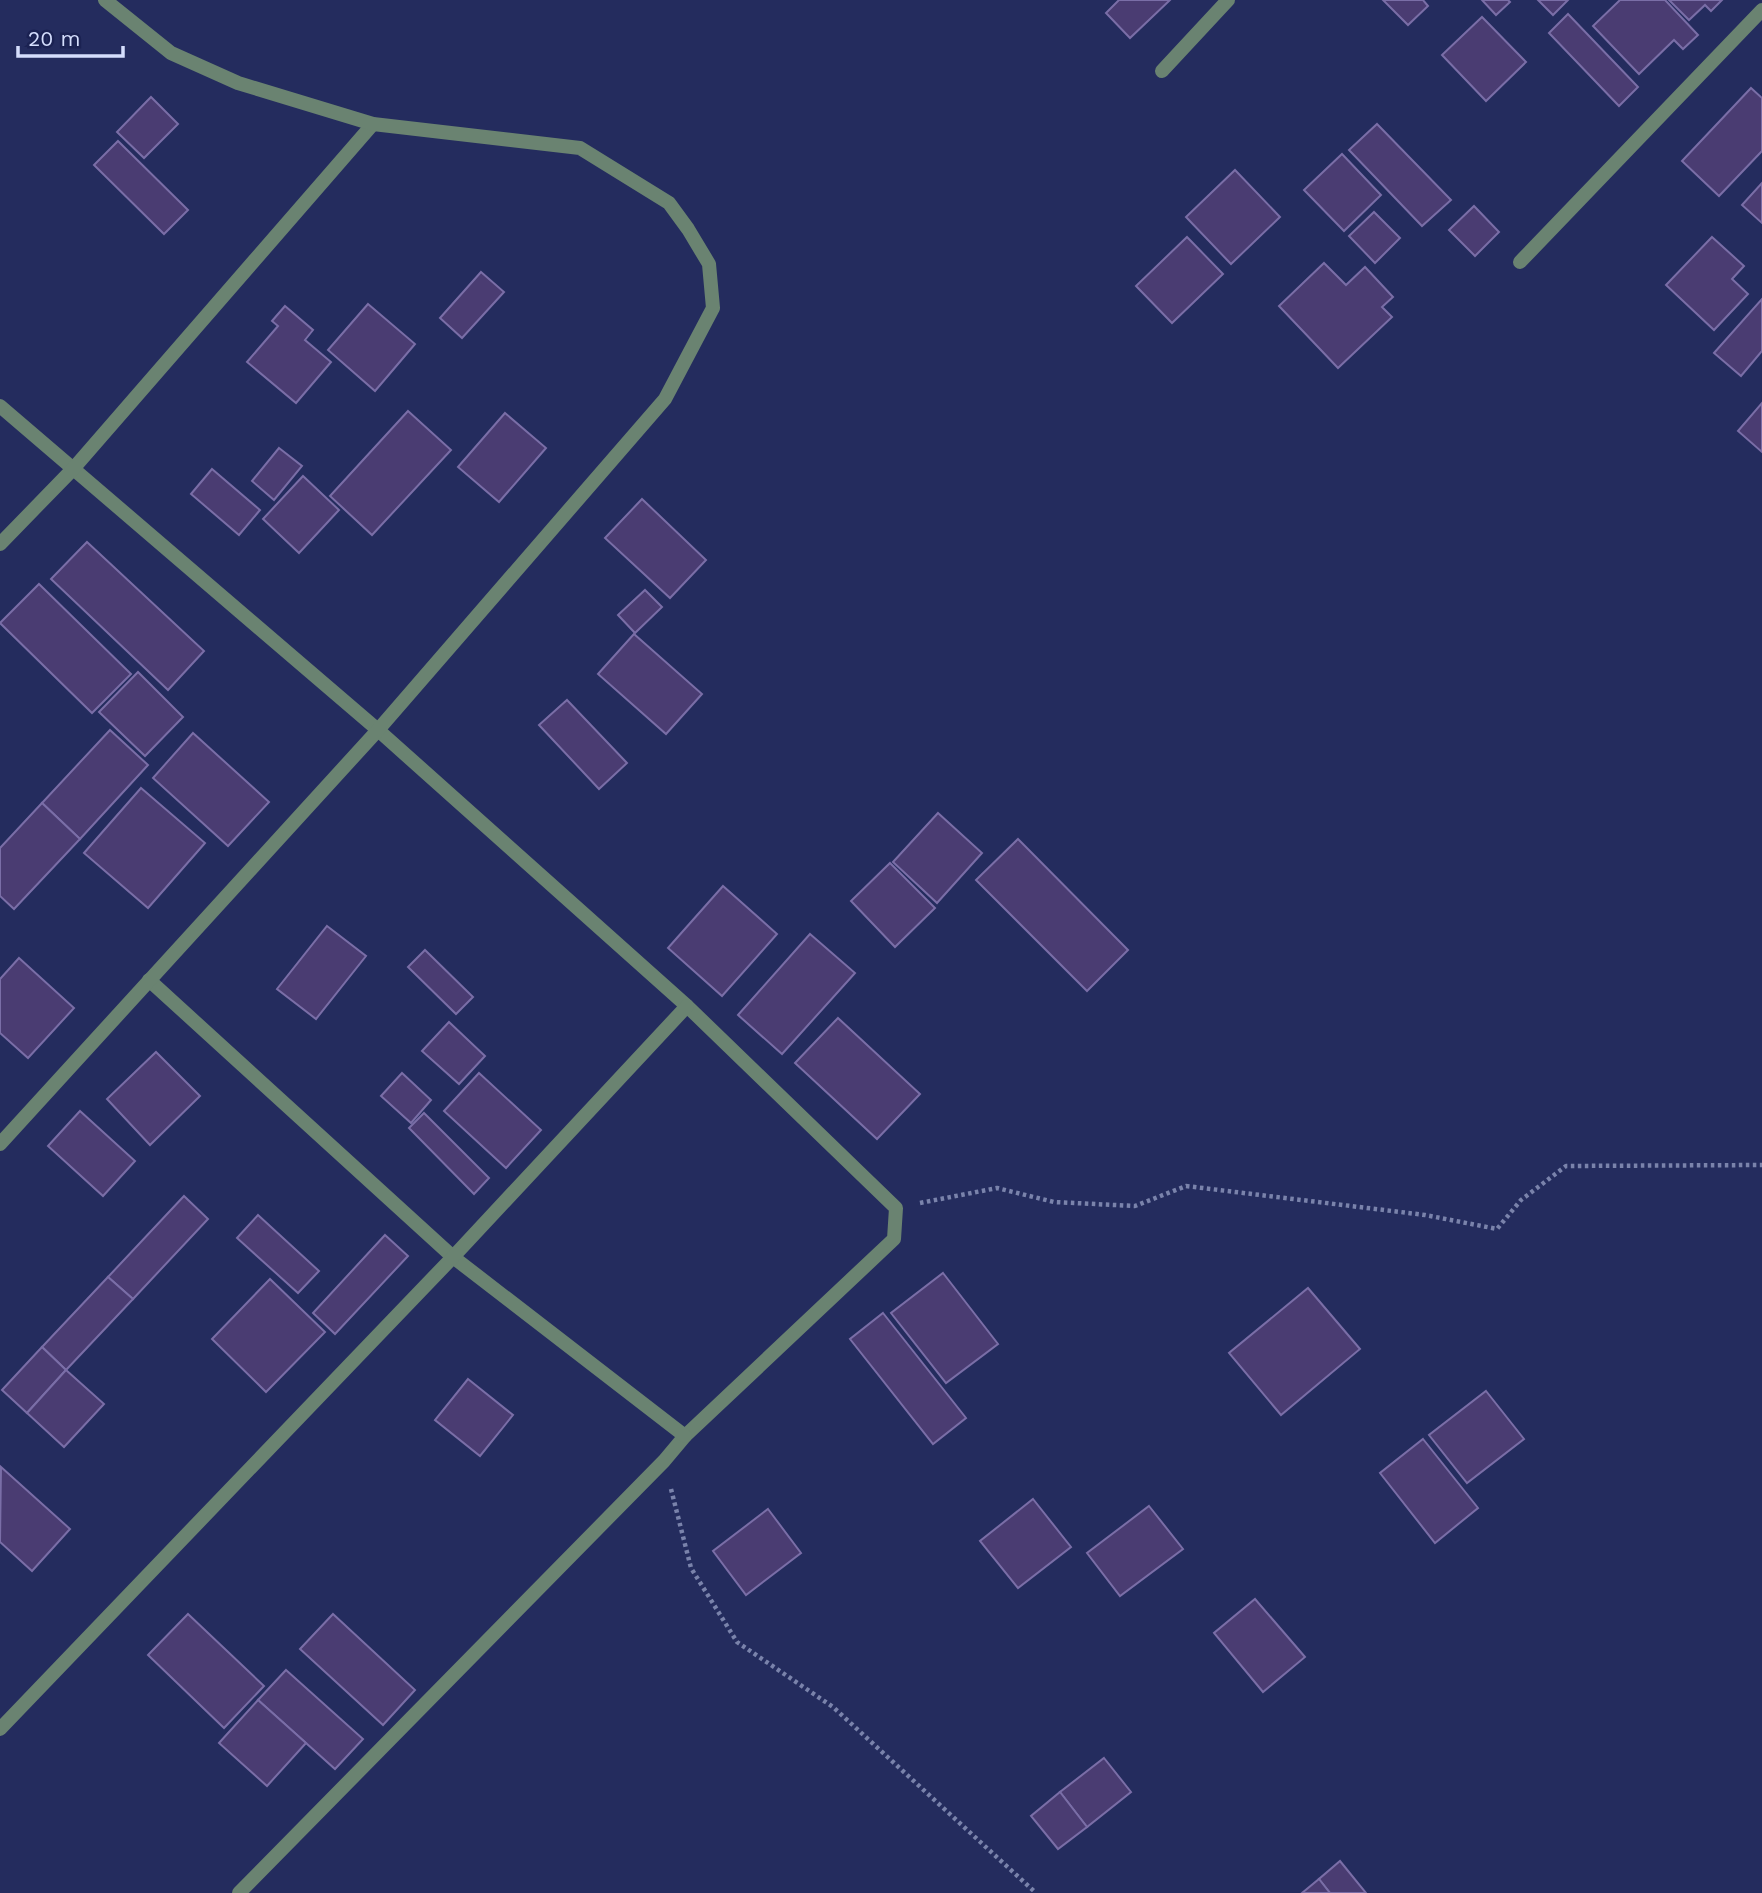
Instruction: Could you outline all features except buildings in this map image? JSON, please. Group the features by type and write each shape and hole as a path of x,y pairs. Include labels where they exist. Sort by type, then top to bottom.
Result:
{"street":[{"path":"0,1144 378,730 665,399 713,308 709,264 669,204 580,148 373,124 238,83 171,53 105,0"},
{"path":"1162,71 1228,0"},
{"path":"1520,262 1762,10"},
{"path":"0,544 73,469 373,124"},
{"path":"0,406 378,730 687,1006 896,1208 894,1239 685,1436 664,1461 239,1893"},
{"path":"149,979 453,1257 685,1436"},
{"path":"0,1729 453,1257 687,1006"}],"path":[{"path":"896,1208 997,1188 1054,1202 1135,1206 1186,1186 1425,1215 1497,1229 1521,1200 1566,1166 1762,1164"},
{"path":"664,1461 691,1568 737,1642 833,1707 1036,1893"}]}
